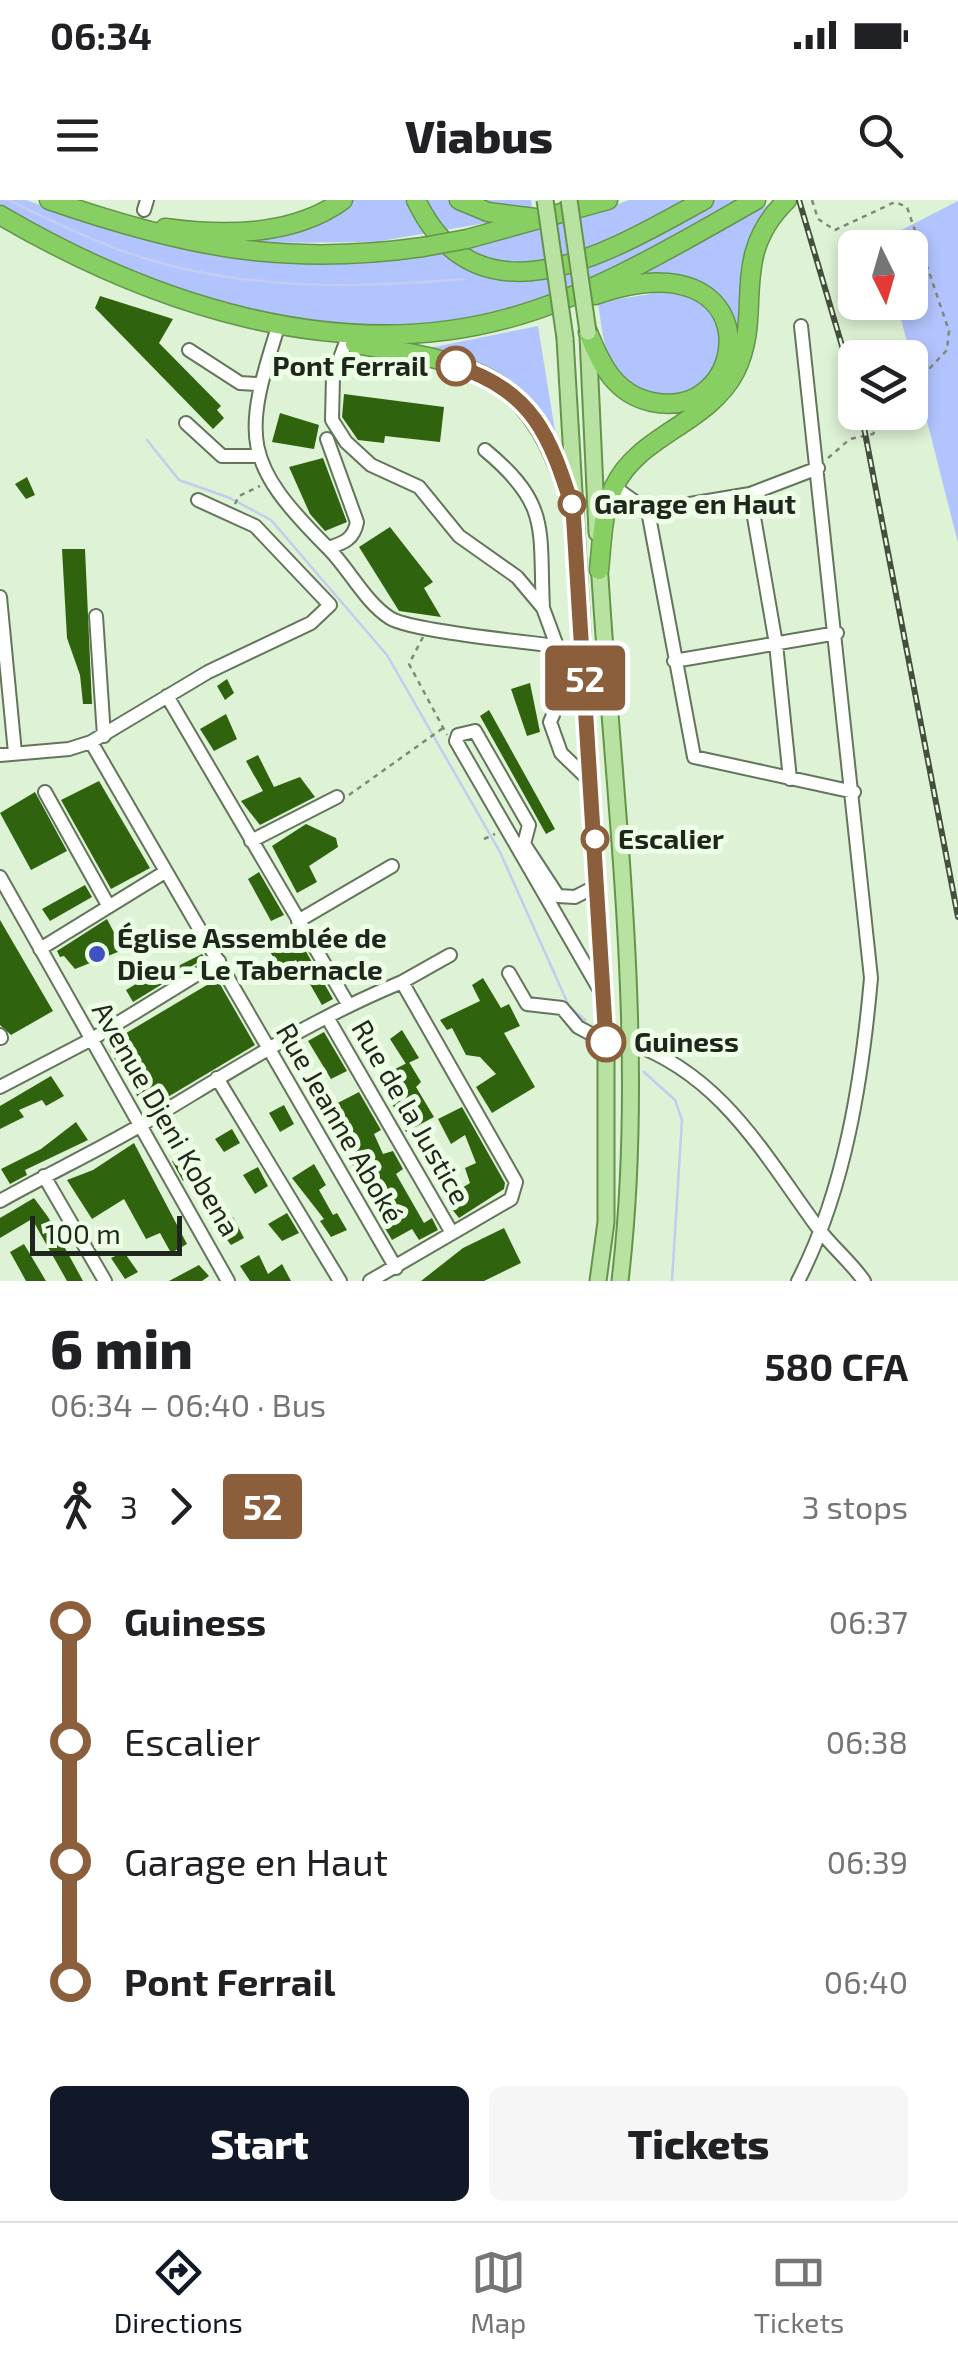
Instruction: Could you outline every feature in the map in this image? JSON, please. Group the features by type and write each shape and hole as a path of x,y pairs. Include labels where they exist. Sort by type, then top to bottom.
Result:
{"highway":[{"path":"49,200 195,245 275,255 376,254 424,248 550,220 582,204 608,200"},
{"path":"124,224 206,232 260,229 308,219 343,200"},
{"path":"416,200 434,229 463,253 482,265 530,272 584,262 704,200"},
{"path":"460,200 488,212 550,220"},
{"path":"513,317 609,278 756,200"},
{"path":"599,570 614,486 639,456 698,414 727,386 742,350 756,242 787,200"},
{"path":"0,215 107,270 279,324 456,366 490,378 508,390 544,430 573,509"},
{"path":"316,334 407,336 544,313 630,285 672,282 704,292 718,303 729,334 729,353 722,372 700,395 684,402 657,404 629,394 606,373 588,332"}],"main road":[{"path":"546,200 564,338 604,996 606,1222 598,1281"},
{"path":"582,204 599,570 620,848 628,1042 630,1141 620,1281"}],"street":[{"path":"279,324 258,384 257,456 270,482 303,528 328,548 390,619 556,646"},
{"path":"798,1281 822,1234 864,1054 871,978 837,633 801,326"},
{"path":"346,342 333,377 332,420 346,442 371,465 419,487 459,536 517,576 543,608"},
{"path":"189,350 240,383 258,384"},
{"path":"186,424 222,456 257,456"},
{"path":"327,439 358,522 355,533 344,543 328,548"},
{"path":"485,450 519,478 539,519 543,608 556,646 584,670 563,701"},
{"path":"648,511 750,494 818,468"},
{"path":"614,486 648,511 694,757 854,792"},
{"path":"750,494 776,644 790,779"},
{"path":"0,755 69,749 98,739 208,672 312,623 330,605 255,526 198,500"},
{"path":"0,596 6,726 15,753"},
{"path":"96,616 98,739"},
{"path":"674,661 837,633"},
{"path":"167,696 348,1004"},
{"path":"553,715 550,722 561,753 592,783"},
{"path":"598,885 575,897 558,896 524,844 529,825 475,731 458,735 456,741 604,996"},
{"name":"Rue Jeanne Aboké","path":"98,739 165,872 396,1268"},
{"path":"45,792 108,905"},
{"path":"251,841 338,797"},
{"path":"298,921 392,866"},
{"path":"40,949 165,872"},
{"name":"Avenue Djeni Kobena","path":"0,878 228,1281"},
{"path":"0,1202 140,1126 267,1047 450,955"},
{"path":"0,1087 92,1039 219,961"},
{"path":"509,972 527,1004 562,1008 578,1027 606,1042"},
{"path":"373,1280 512,1198 516,1182 402,982"},
{"name":"Rue de la Justice","path":"327,1016 452,1234"},
{"path":"628,1042 675,1062 720,1097 822,1234 864,1281"},
{"path":"217,1078 340,1281"},
{"path":"44,1176 105,1281"}],"path":[{"path":"812,200 818,218 835,230 895,202 907,207 948,331 947,350 928,364"},
{"path":"818,468 850,439 875,430"},
{"path":"234,506 239,496 270,482"},
{"path":"338,797 348,796 443,728"},
{"path":"486,838 496,833"}],"shaded area":[{"path":"0,200 26,200 118,232 193,251 326,264 425,257 585,217 629,200 743,200 638,259 527,306 450,325 392,329 334,326 217,301 104,258 0,207"},
{"path":"352,200 531,200 532,207 514,208 509,219 375,242 239,243 233,237"},
{"path":"958,201 958,543 928,425 928,340 906,340 901,320 928,320 928,230 901,230"},
{"path":"771,203 750,241 738,327 723,336 712,369 702,383 673,398 641,394 618,374 608,355 598,302 651,294 647,272"},
{"path":"538,326 556,437 523,395 419,350"}],"building":[{"path":"100,296 173,319 159,343 221,406 217,410 224,418 213,429 95,308"},
{"path":"344,394 444,407 440,442 385,436 384,443 358,440 342,417"},
{"path":"280,413 319,425 314,449 272,442"},
{"path":"323,458 347,522 325,531 310,514 289,467"},
{"path":"27,477 35,495 26,499 15,484"},
{"path":"390,527 433,582 424,588 441,617 399,611 359,547"},
{"path":"62,549 85,549 92,704 83,704 80,675 67,638"},
{"path":"227,679 234,693 225,700 217,686"},
{"path":"530,683 540,732 527,736 511,689"},
{"path":"489,710 555,829 546,834 480,716"},
{"path":"226,714 237,739 214,751 200,729"},
{"path":"258,755 274,787 300,777 315,797 260,825 241,801 263,791 246,761"},
{"path":"99,781 150,868 111,889 61,800"},
{"path":"35,792 67,851 31,870 0,813"},
{"path":"306,824 336,838 338,847 309,866 317,882 297,893 272,846"},
{"path":"259,872 284,915 271,921 248,879"},
{"path":"85,885 92,897 50,921 42,909"},
{"path":"107,919 123,950 75,969 64,956 60,957 57,951"},
{"path":"0,920 53,1011 11,1035 0,1025"},
{"path":"296,934 333,999 322,1005 296,960 279,967 269,950"},
{"path":"202,954 205,958 133,1002 126,990 169,964 172,969"},
{"path":"483,978 501,1008 509,1004 520,1026 504,1033 535,1087 492,1113 476,1087 496,1074 480,1057 466,1055 452,1028 447,1030 440,1020 480,1001 472,985"},
{"path":"217,979 255,1045 146,1110 106,1045"},
{"path":"402,1030 419,1058 406,1064 390,1039"},
{"path":"324,1032 347,1071 331,1079 308,1041"},
{"path":"366,1034 377,1055 366,1061 356,1043"},
{"path":"409,1062 421,1082 416,1087 434,1117 406,1132 379,1077"},
{"path":"51,1076 64,1096 46,1106 42,1100 19,1110 24,1117 0,1129 0,1106"},
{"path":"321,1086 330,1107 359,1092 381,1130 374,1134 383,1154 393,1151 403,1169 396,1174 424,1223 432,1218 438,1230 419,1240 412,1229 392,1240 376,1213 382,1210 308,1096"},
{"path":"284,1105 294,1124 280,1132 269,1113"},
{"path":"462,1107 505,1183 504,1189 459,1218 444,1199 470,1183 465,1168 476,1163 465,1135 451,1144 438,1119"},
{"path":"76,1122 88,1140 25,1170 27,1175 10,1184 1,1169 41,1149"},
{"path":"232,1129 240,1143 224,1152 215,1139"},
{"path":"134,1143 187,1244 171,1253 160,1233 146,1239 124,1199 92,1219 67,1180 93,1170"},
{"path":"185,1153 197,1172 183,1181 172,1161"},
{"path":"314,1164 326,1185 319,1190 347,1230 331,1237 320,1221 324,1219 292,1178"},
{"path":"258,1167 268,1186 255,1194 243,1175"},
{"path":"34,1198 83,1281 67,1281 32,1219 0,1238 0,1218"},
{"path":"287,1213 299,1233 282,1241 268,1224"},
{"path":"233,1217 244,1238 231,1245 217,1227"},
{"path":"504,1228 521,1263 484,1281 421,1281 463,1248"},
{"path":"24,1244 46,1281 26,1281 10,1252"},
{"path":"124,1252 138,1272 125,1279 111,1258"},
{"path":"259,1255 268,1274 282,1264 291,1281 250,1281 240,1266"},
{"path":"199,1265 209,1276 202,1281 169,1281"}],"waterway":[{"path":"8,200 113,247 210,274 336,285 463,279"},
{"path":"147,440 179,480 230,498 271,520 387,655 500,852 569,1006 585,1020"},
{"path":"644,1072 675,1100 682,1120 672,1281"}],"railway":[{"path":"799,200 840,340"},
{"path":"864,430 958,917"}],"bus line":[{"name":"52","path":"456,366 490,378 534,414 552,446 573,509 606,1042"}],"place":[{"name":"Pont Ferrail","path":"456,366"},
{"name":"Garage en Haut","path":"572,504"},
{"name":"Escalier","path":"595,839"},
{"name":"Église Assemblée de Dieu - Le Tabernacle","path":"97,954"},
{"name":"Guiness","path":"606,1042"}]}
